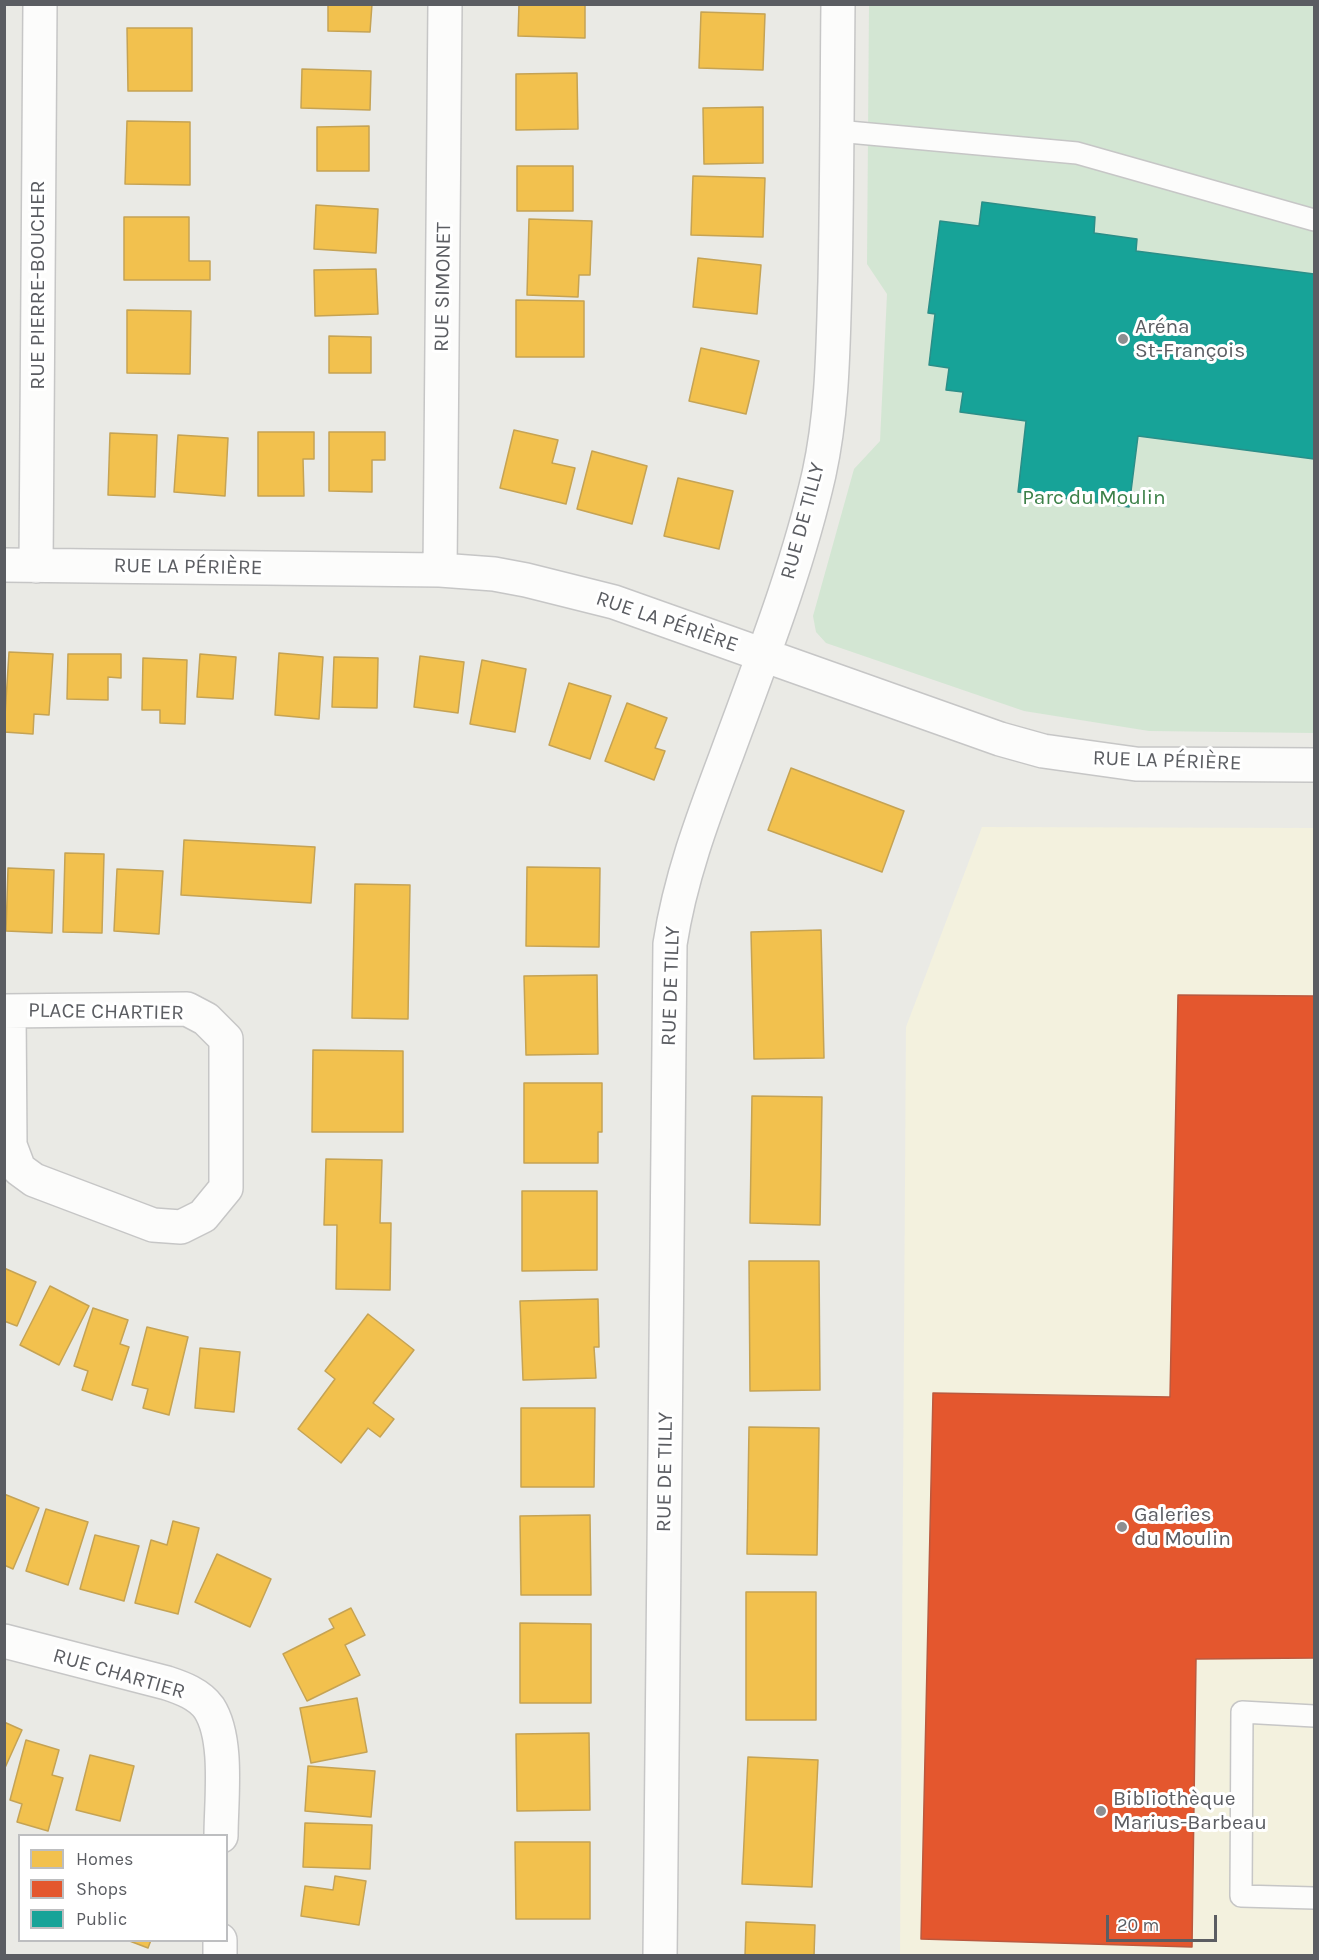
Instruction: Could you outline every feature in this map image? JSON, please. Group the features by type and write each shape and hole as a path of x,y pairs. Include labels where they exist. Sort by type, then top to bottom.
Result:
{"street":[{"name":"RUE PIERRE-BOUCHER","path":"20,566 40,4"},
{"name":"RUE SIMONET","path":"440,570 446,4"},
{"name":"RUE DE TILLY","path":"660,1956 670,944 676,899 689,856 763,655 807,521 828,419 833,347 838,4"},
{"name":"RUE LA PÉRIÈRE","path":"20,566 440,570 494,574 569,590 614,603 1043,752 1136,764 1314,765"},
{"name":"PLACE CHARTIER","path":"187,1009 206,1020 226,1039 226,1188 203,1216 181,1227 153,1225 34,1180 19,1169 10,1145 7,1011 187,1009"},
{"name":"RUE CHARTIER","path":"4,1641 166,1683 191,1692 209,1708 219,1732 221,1834"}],"lane":[{"path":"837,131 1077,153 1314,220"},
{"path":"1314,1716 1242,1712 1241,1896 1314,1898"}],"shaded area":[{"path":"982,827 1314,828 1314,1955 900,1956 906,1027"}],"green space":[{"name":"Parc du Moulin","path":"869,5 1314,5 1314,733 1149,731 1024,711 826,643 816,632 813,616 854,469 880,441 887,294 867,264"}],"building: Homes":[{"path":"328,4 372,4 370,32 328,31"},
{"path":"519,4 585,4 585,38 518,36"},
{"path":"701,12 765,14 763,70 699,68"},
{"path":"127,28 192,28 192,91 128,91"},
{"path":"302,69 371,71 370,110 301,108"},
{"path":"577,73 578,129 516,130 516,74"},
{"path":"763,107 763,163 704,164 703,108"},
{"path":"127,121 190,122 190,185 125,184"},
{"path":"369,126 369,171 317,171 317,127"},
{"path":"517,166 573,166 573,211 517,211"},
{"path":"693,176 765,178 763,237 691,235"},
{"path":"316,205 378,209 376,253 314,249"},
{"path":"124,217 189,217 189,261 210,261 210,280 124,280"},
{"path":"529,219 592,221 590,275 579,275 578,297 527,295"},
{"path":"698,258 761,265 757,314 693,307"},
{"path":"376,269 378,314 315,316 314,270"},
{"path":"516,300 584,301 584,357 516,357"},
{"path":"127,310 191,311 190,374 127,373"},
{"path":"329,336 371,337 371,373 329,373"},
{"path":"701,348 759,361 746,414 689,401"},
{"path":"514,430 558,440 552,463 575,468 566,504 500,488"},
{"path":"258,432 314,432 314,459 303,459 304,496 258,496"},
{"path":"329,432 385,432 385,460 372,460 372,492 329,491"},
{"path":"110,433 157,435 155,497 108,495"},
{"path":"178,435 228,438 225,496 174,492"},
{"path":"592,451 647,466 632,524 577,509"},
{"path":"678,478 733,491 719,549 664,536"},
{"path":"9,652 53,654 49,715 34,714 33,734 4,732"},
{"path":"279,653 323,657 319,719 275,715"},
{"path":"68,654 121,654 121,678 108,677 108,700 67,699"},
{"path":"200,654 236,657 233,699 197,697"},
{"path":"420,656 464,662 458,713 414,707"},
{"path":"334,657 378,658 377,708 332,707"},
{"path":"143,658 187,660 185,724 160,723 160,710 142,710"},
{"path":"482,660 526,669 515,732 470,724"},
{"path":"569,683 611,696 590,759 549,745"},
{"path":"627,703 667,718 655,748 665,751 654,780 605,761"},
{"path":"791,768 904,811 882,872 768,830"},
{"path":"184,840 315,847 311,903 181,895"},
{"path":"65,853 104,854 102,933 63,932"},
{"path":"527,867 600,868 599,947 526,946"},
{"path":"8,868 54,870 52,933 6,931"},
{"path":"117,869 163,871 159,934 114,931"},
{"path":"355,884 410,885 408,1019 352,1018"},
{"path":"821,930 824,1058 754,1059 751,932"},
{"path":"597,975 598,1054 526,1055 524,976"},
{"path":"313,1050 403,1051 403,1132 312,1132"},
{"path":"524,1083 602,1083 602,1132 598,1132 598,1163 524,1163"},
{"path":"752,1096 822,1097 820,1225 750,1223"},
{"path":"326,1159 382,1160 380,1223 391,1223 390,1290 336,1289 337,1225 324,1225"},
{"path":"522,1191 597,1191 597,1270 522,1271"},
{"path":"749,1261 819,1261 820,1390 750,1391"},
{"path":"4,1268 36,1282 17,1326 4,1321"},
{"path":"50,1286 89,1306 59,1365 20,1345"},
{"path":"598,1299 599,1347 594,1347 596,1378 523,1380 520,1301"},
{"path":"93,1308 128,1320 120,1344 129,1347 112,1400 82,1390 88,1371 74,1366"},
{"path":"368,1314 414,1350 373,1403 394,1419 380,1437 368,1428 341,1463 298,1429 335,1379 325,1371"},
{"path":"147,1327 188,1337 169,1415 143,1408 148,1389 132,1385"},
{"path":"200,1348 240,1352 234,1412 195,1408"},
{"path":"521,1408 595,1408 594,1487 521,1487"},
{"path":"749,1427 819,1428 817,1555 747,1554"},
{"path":"4,1494 39,1508 13,1569 4,1565"},
{"path":"46,1509 88,1522 68,1585 26,1571"},
{"path":"590,1515 591,1595 521,1595 520,1516"},
{"path":"173,1521 199,1528 178,1614 135,1603 151,1540 167,1545"},
{"path":"95,1535 139,1546 124,1601 80,1589"},
{"path":"217,1554 271,1579 250,1627 195,1602"},
{"path":"746,1592 816,1592 816,1720 746,1720"},
{"path":"351,1608 365,1635 345,1645 360,1675 307,1701 283,1654 334,1628 329,1619"},
{"path":"520,1623 591,1624 591,1703 520,1703"},
{"path":"357,1698 367,1752 311,1763 300,1708"},
{"path":"4,1722 22,1730 4,1770"},
{"path":"589,1733 590,1810 517,1811 516,1734"},
{"path":"26,1740 59,1750 52,1775 63,1778 48,1831 17,1822 22,1804 10,1800"},
{"path":"90,1755 134,1766 120,1821 76,1810"},
{"path":"748,1757 818,1760 812,1887 742,1884"},
{"path":"308,1766 375,1771 371,1817 305,1811"},
{"path":"305,1823 372,1825 370,1869 303,1867"},
{"path":"515,1842 590,1842 590,1919 516,1919"},
{"path":"335,1876 366,1881 359,1925 301,1916 305,1886 333,1890"},
{"path":"746,1922 815,1925 814,1956 745,1956"},
{"path":"132,1942 150,1942 148,1948"}],"building: Shops":[{"name":"Galeries du Moulin","path":"1178,995 1314,996 1314,1658 1196,1659 1192,1947 921,1939 933,1393 1170,1397"}],"building: Public":[{"name":"Aréna St-François","path":"982,202 1095,217 1094,233 1137,239 1136,251 1314,274 1314,459 1138,436 1129,507 1018,492 1026,421 960,412 963,392 946,390 949,368 929,365 935,314 928,313 940,221 979,226"}],"place":[{"name":"Aréna St-François","path":"1123,339"},
{"name":"Galeries du Moulin","path":"1122,1527"},
{"name":"Bibliothèque Marius-Barbeau","path":"1101,1811"}]}
